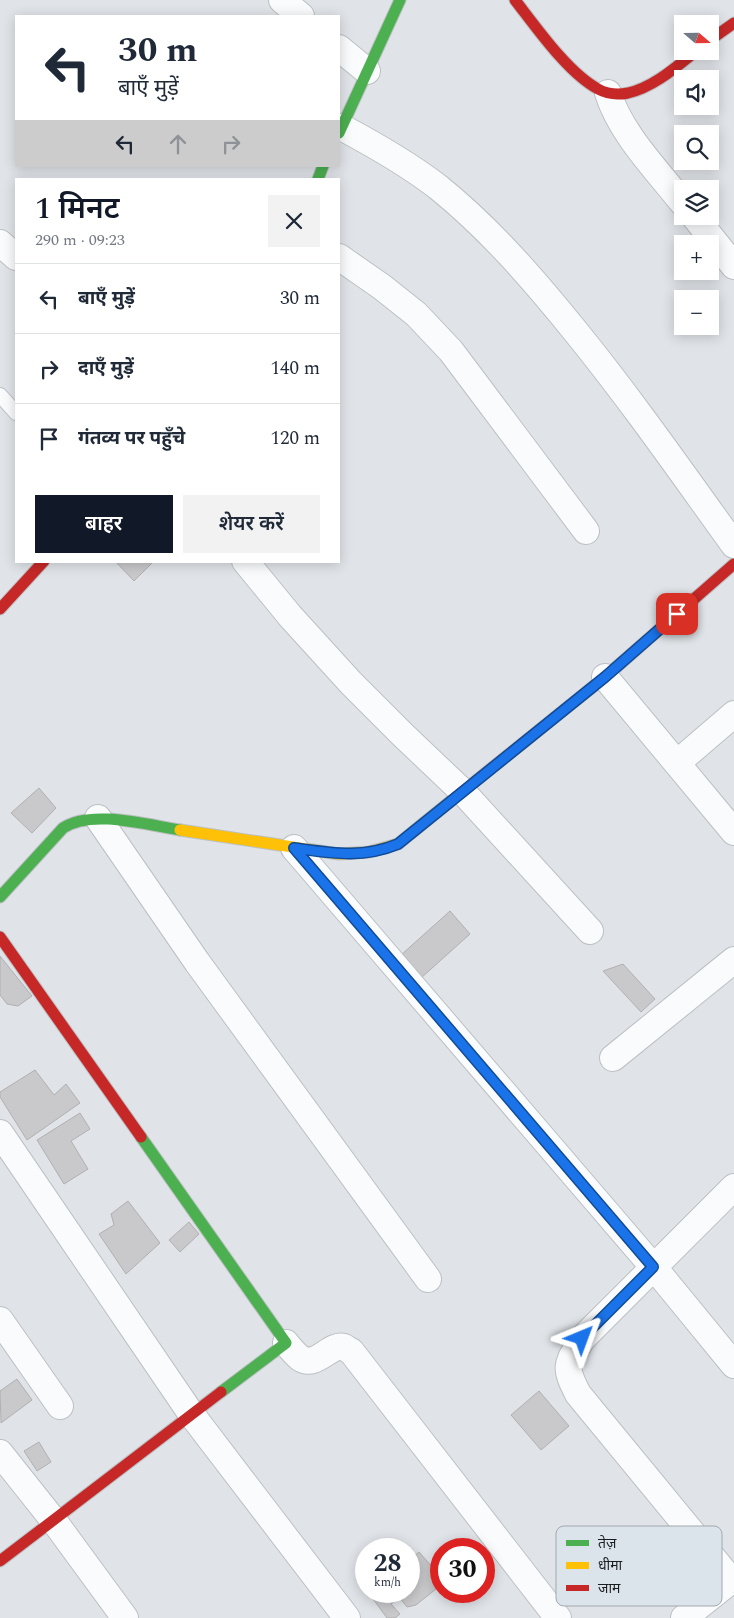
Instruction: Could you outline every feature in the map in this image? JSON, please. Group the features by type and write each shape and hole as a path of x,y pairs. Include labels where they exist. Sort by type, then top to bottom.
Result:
{"street":[{"path":"282,0 300,15"},
{"path":"400,0 340,130 384,150 437,187 490,234 538,284 610,374 734,545"},
{"path":"515,0 576,71 592,85 608,93 631,92 660,78 684,60"},
{"path":"719,33 734,22"},
{"path":"340,49 367,71"},
{"path":"608,93 613,110 624,129 674,192"},
{"path":"701,225 734,266"},
{"path":"0,243 15,256"},
{"path":"340,258 416,314 451,351 586,531"},
{"path":"0,609 42,563"},
{"path":"247,563 290,616 351,683 463,792 590,931"},
{"path":"0,897 63,828 71,822 84,819 98,818 339,854 361,854 383,850 398,844 605,677 734,564"},
{"path":"605,677 734,832"},
{"path":"676,763 734,714"},
{"path":"98,818 197,962 428,1279"},
{"path":"294,848 653,1267 734,1365"},
{"path":"0,937 286,1343 300,1358 306,1361 312,1360 337,1347 343,1346 350,1351 558,1618"},
{"path":"613,1058 734,960"},
{"path":"0,1132 192,1415 347,1618"},
{"path":"688,1526 578,1394 570,1378 568,1364 582,1338 734,1187"},
{"path":"0,1320 60,1406"},
{"path":"0,1561 286,1343"},
{"path":"0,1453 54,1521 125,1618"},
{"path":"722,1567 732,1579 722,1587"},
{"path":"684,1618 699,1606"}],"lane":[{"path":"0,395 15,412"}],"building":[{"path":"117,563 152,563 134,581"},
{"path":"39,788 56,808 32,833 11,813"},
{"path":"450,911 470,934 421,978 401,955"},
{"path":"0,956 32,996 18,1006 7,1004 0,995"},
{"path":"623,964 655,999 641,1012 603,971"},
{"path":"35,1070 54,1095 66,1084 80,1103 27,1140 0,1097 0,1092"},
{"path":"80,1113 90,1129 71,1141 88,1169 64,1184 37,1140"},
{"path":"128,1201 160,1243 126,1274 99,1234 114,1225 111,1214"},
{"path":"189,1222 199,1234 180,1252 169,1240"},
{"path":"17,1379 32,1400 1,1423 0,1391"},
{"path":"539,1391 569,1426 541,1450 511,1415"},
{"path":"39,1442 51,1462 37,1471 24,1451"},
{"path":"420,1553 430,1564 430,1594 420,1602"},
{"path":"376,1603 392,1603 391,1604 400,1614 395,1618 387,1618"},
{"path":"404,1603 418,1603 416,1605 407,1607"}],"traffic: fast":[{"path":"340,131 400,0"},
{"path":"318,178 323,167"},
{"path":"0,897 63,828 75,822 104,819 120,820 180,830"},
{"path":"141,1137 286,1343 221,1392"}],"traffic: slow":[{"path":"180,830 339,854 369,852 398,844 452,800"}],"traffic: jam":[{"path":"515,0 564,61 587,82 605,92 624,94 638,90 664,76 684,60"},
{"path":"719,34 734,23"},
{"path":"0,609 42,563"},
{"path":"452,800 605,677 734,564"},
{"path":"0,937 141,1137"},
{"path":"0,1561 221,1392"}],"route":[{"path":"582,1338 653,1267 294,848 339,854 361,854 383,850 398,844 605,677 677,614"}]}
